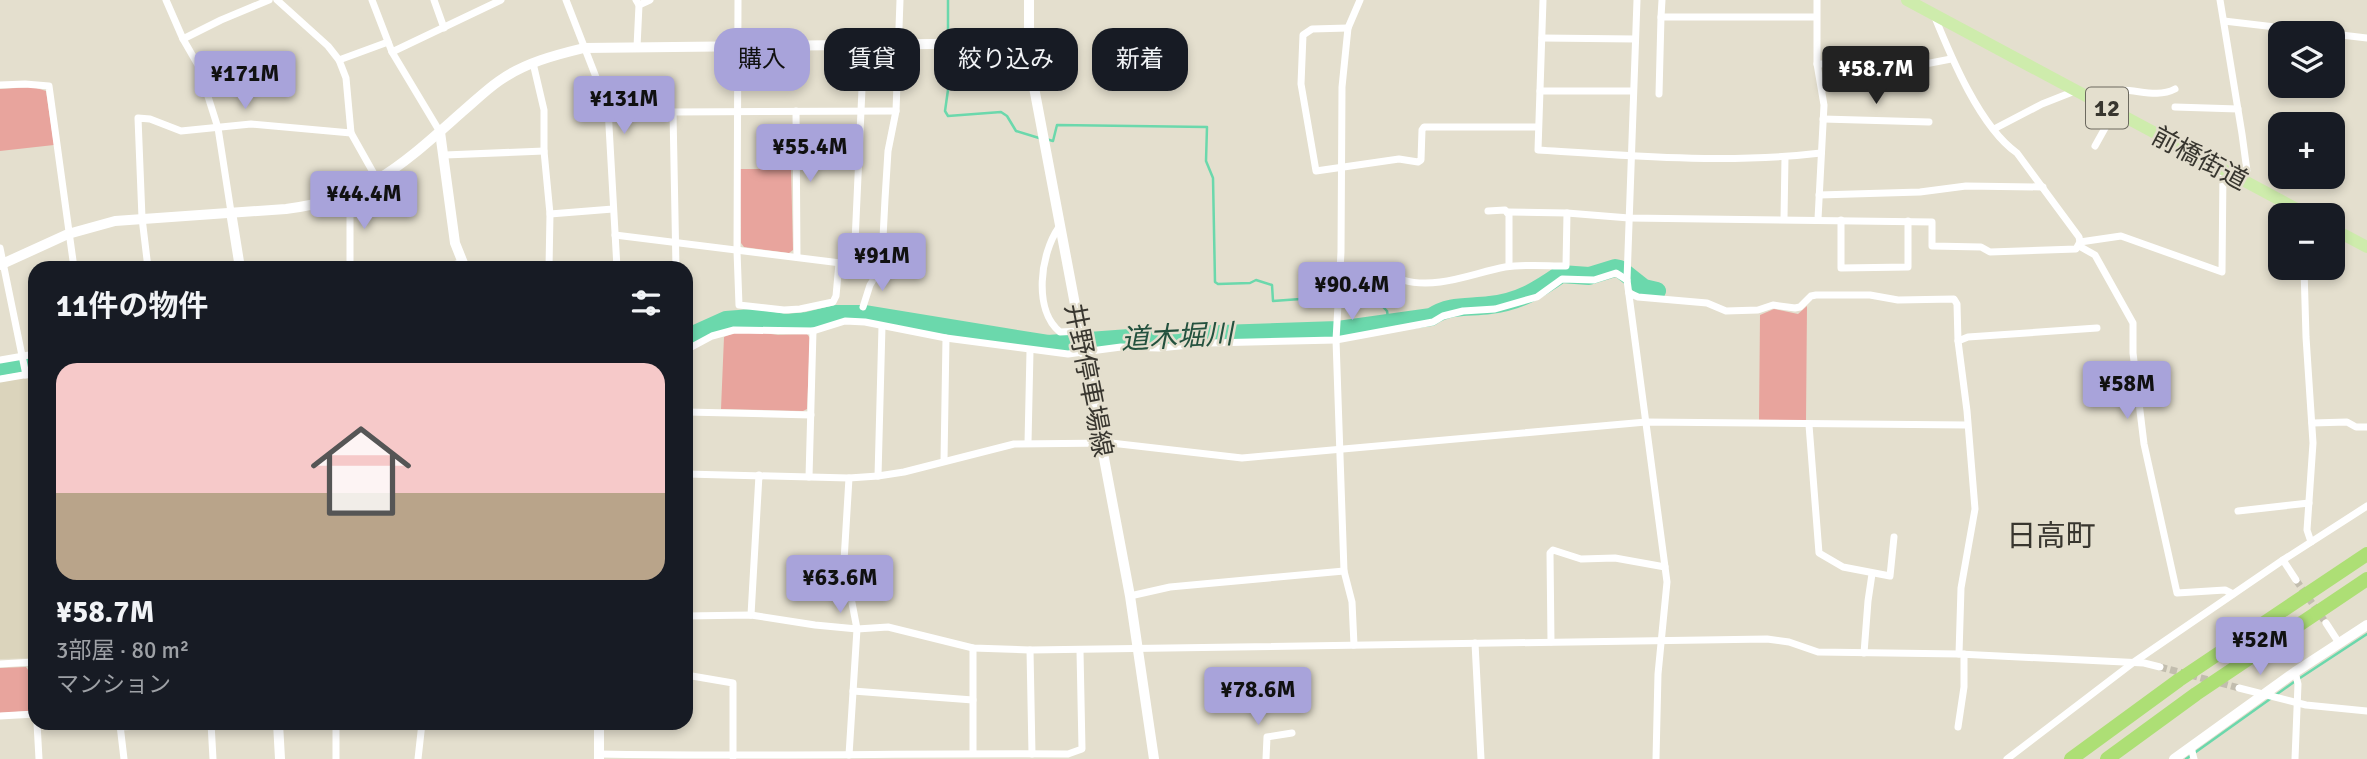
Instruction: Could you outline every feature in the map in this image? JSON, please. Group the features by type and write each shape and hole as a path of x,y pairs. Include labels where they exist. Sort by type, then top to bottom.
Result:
{"highway":[{"path":"2071,759 2179,680 2367,554"},
{"path":"2107,759 2207,687 2367,579"}],"main road":[{"name":"前橋街道","path":"1907,0 2284,203"},
{"path":"2345,235 2367,247"}],"street":[{"path":"166,0 183,40 198,65 218,128 239,261"},
{"path":"183,40 221,20 269,0"},
{"path":"277,0 328,46 339,60 346,78 351,134 378,181"},
{"path":"372,0 392,52 440,132 455,243 462,261"},
{"path":"434,0 444,27"},
{"path":"392,52 501,0"},
{"path":"566,0 608,108 617,261"},
{"path":"638,47 638,3 650,0"},
{"path":"737,28 738,0"},
{"path":"900,0 900,28"},
{"name":"井野停車場線","path":"1029,0 1029,28"},
{"path":"1354,645 1352,603 1344,571 1336,340 1340,284 1342,87 1348,28 1360,0"},
{"path":"1543,0 1538,150 1631,156 1785,157 1821,153"},
{"path":"1637,0 1627,280 1667,582 1658,674 1656,759"},
{"path":"1659,93 1662,0"},
{"path":"1817,0 1817,65 1824,106 1818,219"},
{"path":"2220,0 2247,171 2245,182"},
{"path":"1488,211 1629,218 1932,222 1932,246 1981,247 1990,252 2076,249 2079,237 2017,153 1994,129 1956,70 1934,14"},
{"path":"1661,17 1816,17"},
{"path":"2224,21 2268,26"},
{"path":"1348,28 1312,29 1304,32 1301,84 1316,172 1399,159 1418,162 1421,160 1424,127 1538,127"},
{"path":"2345,35 2367,38"},
{"path":"1542,38 1635,39"},
{"path":"339,60 388,43"},
{"path":"2,264 68,234 95,225 142,218 309,206 350,195 378,181 408,160 499,80 533,63 584,48 714,46"},
{"path":"1817,65 1920,65 1951,59"},
{"path":"533,63 544,110 544,151 550,214 549,261"},
{"path":"0,85 49,86 73,261"},
{"path":"2096,103 2103,94 2113,90 2161,93 2175,89"},
{"path":"1540,90 1633,91"},
{"path":"737,91 739,302 742,306 800,309 833,302 839,263"},
{"path":"854,264 862,91"},
{"path":"863,307 870,285 888,256 883,238 885,199 888,151 897,91"},
{"name":"井野停車場線","path":"1036,91 1130,596 1154,759"},
{"path":"1994,129 2042,104 2075,91"},
{"path":"2175,107 2238,109"},
{"path":"608,108 673,112 896,111"},
{"path":"796,111 797,257"},
{"path":"673,112 675,261"},
{"path":"2095,146 2114,112"},
{"path":"147,261 142,218 138,118 150,119 181,131 251,124 351,134"},
{"path":"1823,119 1929,122"},
{"path":"444,155 544,151"},
{"path":"1784,219 1785,157"},
{"path":"2079,244 2121,236 2222,272 2223,170"},
{"path":"1819,195 1920,192 1966,186 2043,187"},
{"path":"350,195 351,261"},
{"path":"550,214 614,209"},
{"path":"1508,212 1509,266"},
{"path":"1340,284 1403,280 1412,283 1437,282 1509,266 1566,266 1567,213"},
{"path":"1841,220 1840,268 1908,267 1908,221"},
{"path":"1059,227 1051,239 1046,261 1042,284 1044,304 1049,323 1060,332 1081,331"},
{"path":"615,235 881,268"},
{"path":"2079,244 2095,255 2133,323 2133,354 2144,444 2177,593 2225,590 2233,594"},
{"path":"0,248 26,375 0,379"},
{"path":"693,346 712,336 734,330 813,331 845,321 1030,351 1068,354 1121,347 1159,348 1209,343 1336,340 1433,322 1443,316 1463,311 1495,309 1537,297 1562,279 1594,280 1616,273 1627,280"},
{"path":"2304,280 2312,423 2307,530 2311,542"},
{"path":"1629,293 1638,297 1707,303 1726,311 1758,310 1773,305 1795,308 1816,295 1870,295 1898,299 1949,298 1957,304 1958,341 1975,518 1961,588 1964,687 1958,727"},
{"path":"878,476 882,326"},
{"path":"1958,341 1968,337 2097,328"},
{"path":"808,477 813,331"},
{"path":"944,461 946,338"},
{"path":"1028,443 1030,351"},
{"path":"0,360 28,355"},
{"path":"693,412 811,415"},
{"path":"693,474 849,478 878,476 1028,443 1101,443 1242,458 1646,422 1967,425"},
{"path":"2312,423 2347,422 2356,427 2367,427"},
{"path":"1810,425 1818,551 1843,567 1887,577 1891,575 1894,537"},
{"path":"751,615 759,475"},
{"path":"849,478 844,561 857,629 849,755"},
{"path":"2238,511 2309,503"},
{"path":"2007,759 2134,662 2367,506"},
{"path":"1551,642 1550,552 1553,550 1581,559 1615,558 1665,567"},
{"path":"2283,560 2296,580"},
{"path":"1130,596 1170,587 1344,571"},
{"path":"1864,653 1872,574"},
{"path":"693,616 751,615 857,629 888,627 973,648 1030,650 1779,640 1818,652 1962,654 2134,662 2160,667"},
{"path":"2326,623 2339,643"},
{"path":"2174,759 2295,672 2367,625"},
{"path":"1475,643 1481,759"},
{"path":"973,648 973,753"},
{"path":"1030,650 1032,754"},
{"path":"599,730 599,757 1068,754 1082,749 1080,651"},
{"path":"0,664 28,662"},
{"path":"2295,672 2298,680 2295,759"},
{"path":"693,676 733,683 733,757"},
{"path":"2239,688 2298,703 2367,711"},
{"path":"853,691 973,700"},
{"path":"0,716 28,714"},
{"path":"37,730 39,759"},
{"path":"121,730 124,759"},
{"path":"212,730 214,759"},
{"path":"279,730 281,759"},
{"path":"336,730 336,759"},
{"path":"418,759 421,730"},
{"path":"1266,759 1267,737 1292,733"},
{"path":"2191,747 2194,759"}],"shaded area":[{"path":"33,87 46,91 54,145 0,151 0,89"},
{"path":"740,169 791,169 793,250 789,253 744,247 741,243"},
{"path":"1807,306 1806,421 1759,421 1760,315 1774,309 1798,314"},
{"path":"734,333 778,335 807,334 810,338 807,409 721,409 724,337"},
{"path":"28,377 28,658 0,659 0,382"},
{"path":"26,667 28,670 28,711 0,713 0,668"}],"waterway":[{"path":"948,0 948,28"},
{"path":"948,91 945,111 948,116 1001,112 1007,116 1016,131 1039,138"},
{"path":"1046,139 1053,141 1057,125 1207,127 1206,161 1213,178 1215,282 1250,283 1256,280 1272,285 1273,301 1328,297 1336,290 1364,287 1387,311 1389,324"},
{"name":"道木堀川","path":"693,335 726,320 752,318 787,323 836,314 864,314 1048,344 1143,337 1157,342 1189,335 1338,330 1431,317 1452,308 1510,301 1536,290 1561,274 1589,276 1615,268 1644,288 1657,291"},
{"name":"道木堀川","path":"0,367 28,362"},
{"path":"2300,678 2367,634"},
{"path":"2186,759 2294,682"}],"tunnel":[{"path":"2296,580 2326,623"},
{"path":"2160,667 2239,688"}],"district":[{"name":"日高町","path":"2051,536"}]}
